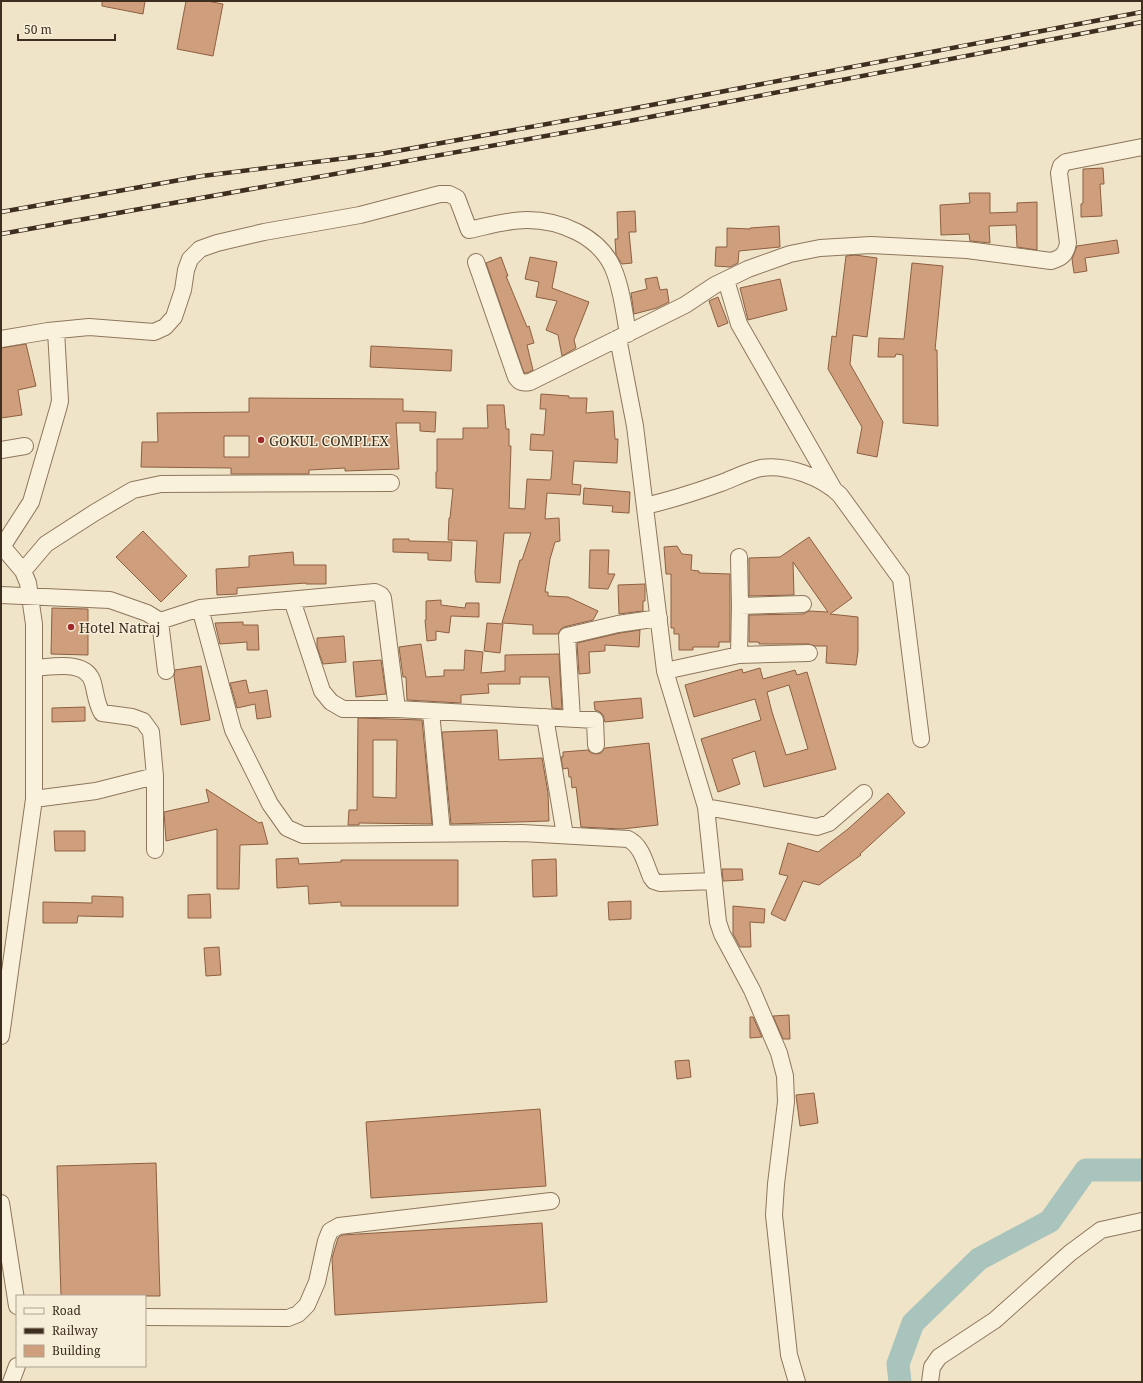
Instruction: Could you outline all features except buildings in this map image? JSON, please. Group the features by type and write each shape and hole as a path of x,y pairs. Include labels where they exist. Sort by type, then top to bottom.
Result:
{"street":[{"path":"476,262 516,377 518,381 523,383 530,382 685,305 715,285 748,269 790,254 820,248 871,245 967,250 1051,261 1060,259 1066,252 1068,243 1059,173 1061,166 1066,162 1142,147"},
{"path":"1,339 56,330 89,327 154,332 165,327 174,317 183,290 186,270 190,259 200,249 223,241 272,230 360,215 440,194 450,194 457,198 469,230 506,222 547,222 574,231 600,248 612,267 618,282 623,336 665,671 706,807 718,922 722,934 752,990 779,1053 785,1076 786,1102 776,1184 774,1215 789,1355 797,1382"},
{"path":"726,280 739,324 834,489"},
{"path":"1,1036 34,799 34,624 28,583 23,570 2,546 31,502 60,402 56,330"},
{"path":"1,450 24,446"},
{"path":"645,506 688,495 761,468 774,467 803,473 819,479 834,489 840,495 901,579 921,739"},
{"path":"23,570 46,544 133,490 161,484 391,483"},
{"path":"739,557 739,655"},
{"path":"1,595 30,595 110,600 147,613 160,621 200,608 375,592 383,598 397,709"},
{"path":"292,600 322,691 331,702 343,709 397,709 595,720 596,745"},
{"path":"740,606 803,604"},
{"path":"200,608 233,730 270,804 287,828 303,836 522,833 628,839 639,848 654,881 660,883 714,881"},
{"path":"572,719 567,636 618,624 659,618"},
{"path":"160,621 166,671"},
{"path":"665,671 739,655 809,652"},
{"path":"34,668 76,666 88,672 93,681 97,705 102,713 132,717 143,721 152,732 156,776 156,850"},
{"path":"431,711 442,833"},
{"path":"545,717 566,836"},
{"path":"34,799 96,791 156,776"},
{"path":"706,807 817,828 829,823 864,793"},
{"path":"146,1317 288,1318 298,1314 307,1305 317,1282 326,1240 330,1231 339,1226 551,1201"},
{"path":"1,1203 16,1300"},
{"path":"930,1382 932,1366 939,1357 995,1320 1070,1252 1101,1230 1142,1221"},
{"path":"11,1382 17,1367"}],"waterway":[{"path":"900,1382 898,1364 913,1323 979,1259 1050,1221 1086,1170 1142,1170"}],"railway":[{"path":"1,212 202,176 380,154 625,110 1142,12"},
{"path":"1,234 629,121 1142,22"}],"place":[{"name":"GOKUL COMPLEX","path":"261,440"},
{"name":"Hotel Natraj","path":"71,627"}]}
